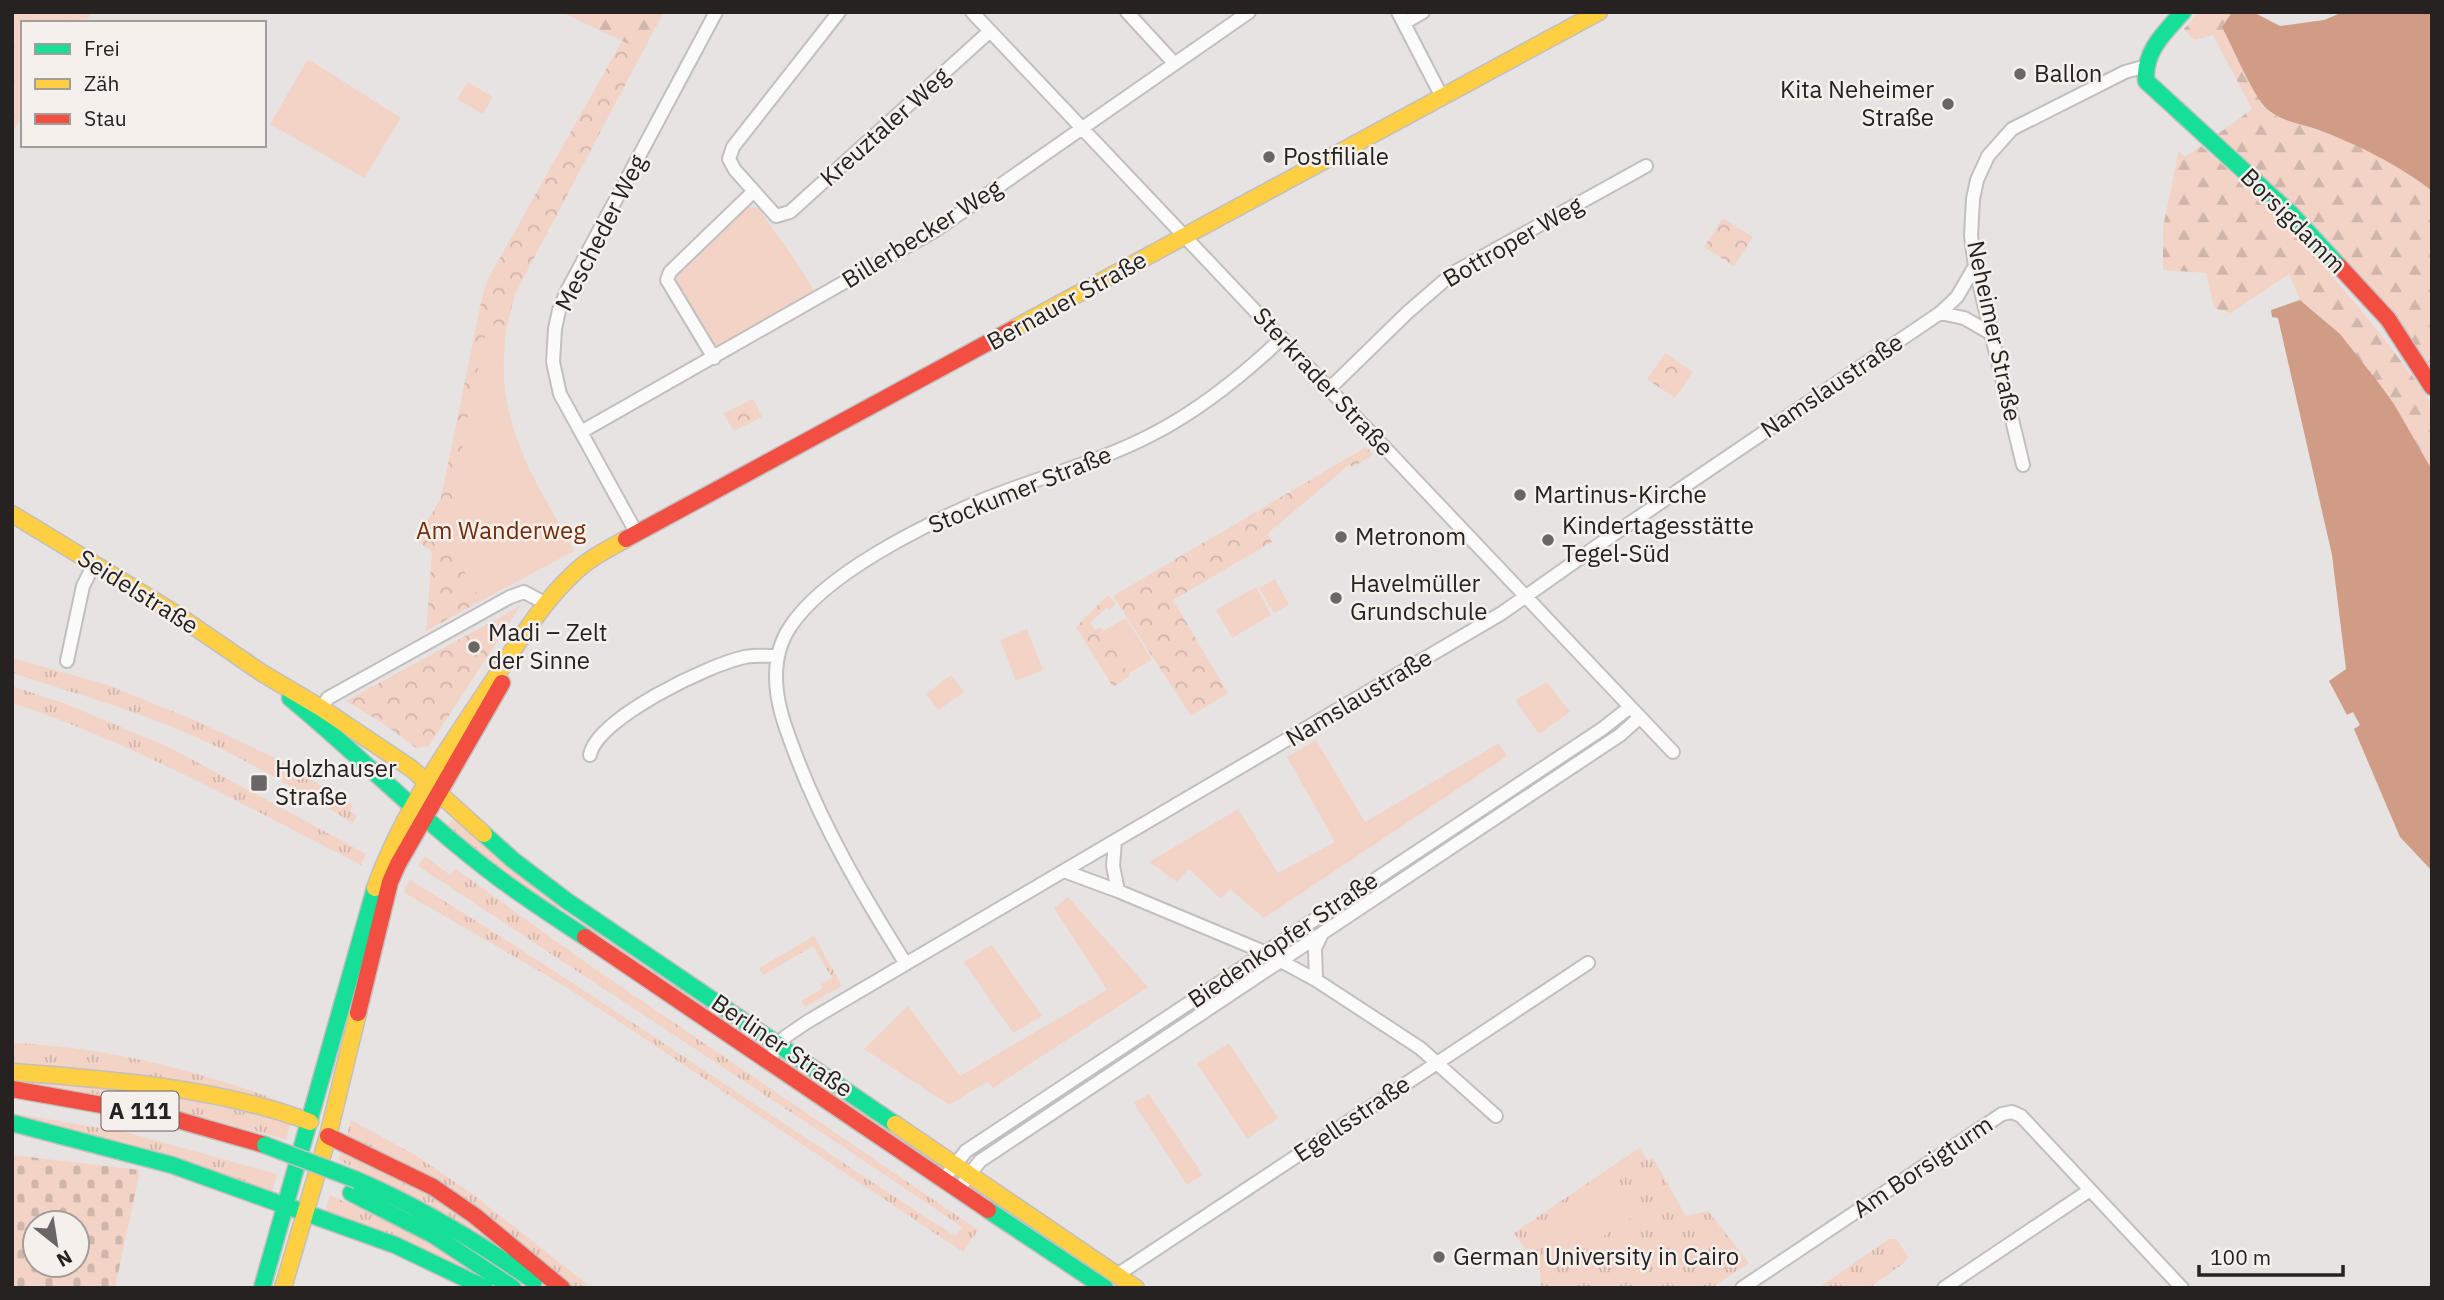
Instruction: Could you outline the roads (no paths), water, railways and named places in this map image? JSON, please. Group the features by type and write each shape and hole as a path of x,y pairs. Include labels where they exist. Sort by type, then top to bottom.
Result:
{"main road":[{"name":"Bernauer Straße","path":"411,805 544,605 563,583 585,564 1599,12"},
{"path":"2143,67 2150,51 2183,12"},
{"name":"Borsigdamm","path":"2143,67 2146,81 2153,89 2291,214 2388,319 2432,387"},
{"name":"Seidelstraße","path":"12,514 173,612 318,713 412,769 426,781"},
{"name":"Bernauer Straße","path":"425,817 544,605"},
{"name":"Seidelstraße","path":"318,713 341,740 411,805"},
{"name":"Berliner Straße","path":"426,781 513,860 568,901 1136,1288"},
{"path":"262,1288 375,890 387,855 411,805"},
{"name":"Berliner Straße","path":"411,805 496,876 1101,1287"},
{"path":"283,1288 328,1136 390,882 425,817"},
{"path":"12,1072 98,1077 211,1095 296,1116 310,1122 328,1136 433,1187 475,1216 562,1288"},
{"name":"A 111","path":"12,1089 164,1116 354,1186 393,1195 439,1220 543,1288"},
{"name":"A 111","path":"12,1103 112,1119 263,1151"},
{"path":"12,1123 172,1165 395,1244 485,1288"},
{"name":"A 111","path":"354,1186 513,1288"},
{"path":"1101,1287 1117,1275"}],"street":[{"name":"Mescheder Weg","path":"637,534 560,394 553,362 555,329 559,310 716,12"},
{"path":"714,358 667,280 670,272 753,192 729,159 733,147 839,12"},
{"name":"Sterkrader Straße","path":"972,12 1673,752"},
{"path":"1128,12 1174,63"},
{"name":"Billerbecker Weg","path":"581,432 936,230 1249,12"},
{"path":"1423,12 1401,18 1442,97"},
{"name":"Kreuztaler Weg","path":"753,192 776,216 790,212 990,31"},
{"name":"Neheimer Straße","path":"2023,465 1975,266 1971,236 1977,180 1981,167 2001,139 2012,129 2125,72 2143,67"},
{"name":"Bottroper Weg","path":"1329,389 1454,273 1647,166"},
{"name":"Namslaustraße","path":"767,1062 785,1037 807,1022 1479,627 1940,313 1957,297 1975,266"},
{"path":"1940,313 1965,318 1992,334"},
{"name":"Stockumer Straße","path":"906,964 838,849 805,778 778,702 778,656 786,634 805,607 901,539 979,502 1102,458 1150,436 1202,405 1232,383 1282,338"},
{"path":"67,661 82,586 94,564"},
{"path":"318,713 328,698 510,597 524,593 544,605"},
{"path":"590,755 594,744 608,729 676,684 716,666 743,658 778,656"},
{"name":"Biedenkopfer Straße","path":"958,1190 966,1151 1602,729 1630,707"},
{"name":"Biedenkopfer Straße","path":"943,1180 980,1161 1280,962 1620,735 1639,718"},
{"path":"1115,841 1113,866 1118,891"},
{"path":"1065,871 1264,952 1316,979 1384,1022 1438,1062 1496,1116"},
{"path":"1312,920 1321,934 1315,947 1316,979"},
{"name":"Egellsstraße","path":"1117,1275 1588,963"},
{"name":"Am Borsigturm","path":"1742,1288 2007,1112 2015,1112 2021,1116 2182,1288"},
{"path":"1944,1288 2090,1190"}],"place":[{"name":"Ballon","path":"2020,74"},
{"name":"Kita Neheimer Straße","path":"1948,104"},
{"name":"Postfiliale","path":"1269,157"},
{"name":"Martinus-Kirche","path":"1520,495"},
{"name":"Metronom","path":"1341,537"},
{"name":"Kindertagesstätte Tegel-Süd","path":"1548,540"},
{"name":"Havelmüller Grundschule","path":"1336,598"},
{"name":"Madi – Zelt der Sinne","path":"474,647"},
{"name":"Holzhauser Straße","path":"259,783"},
{"name":"German University in Cairo","path":"1439,1257"}],"park label":[{"name":"Am Wanderweg","path":"501,531"}]}
